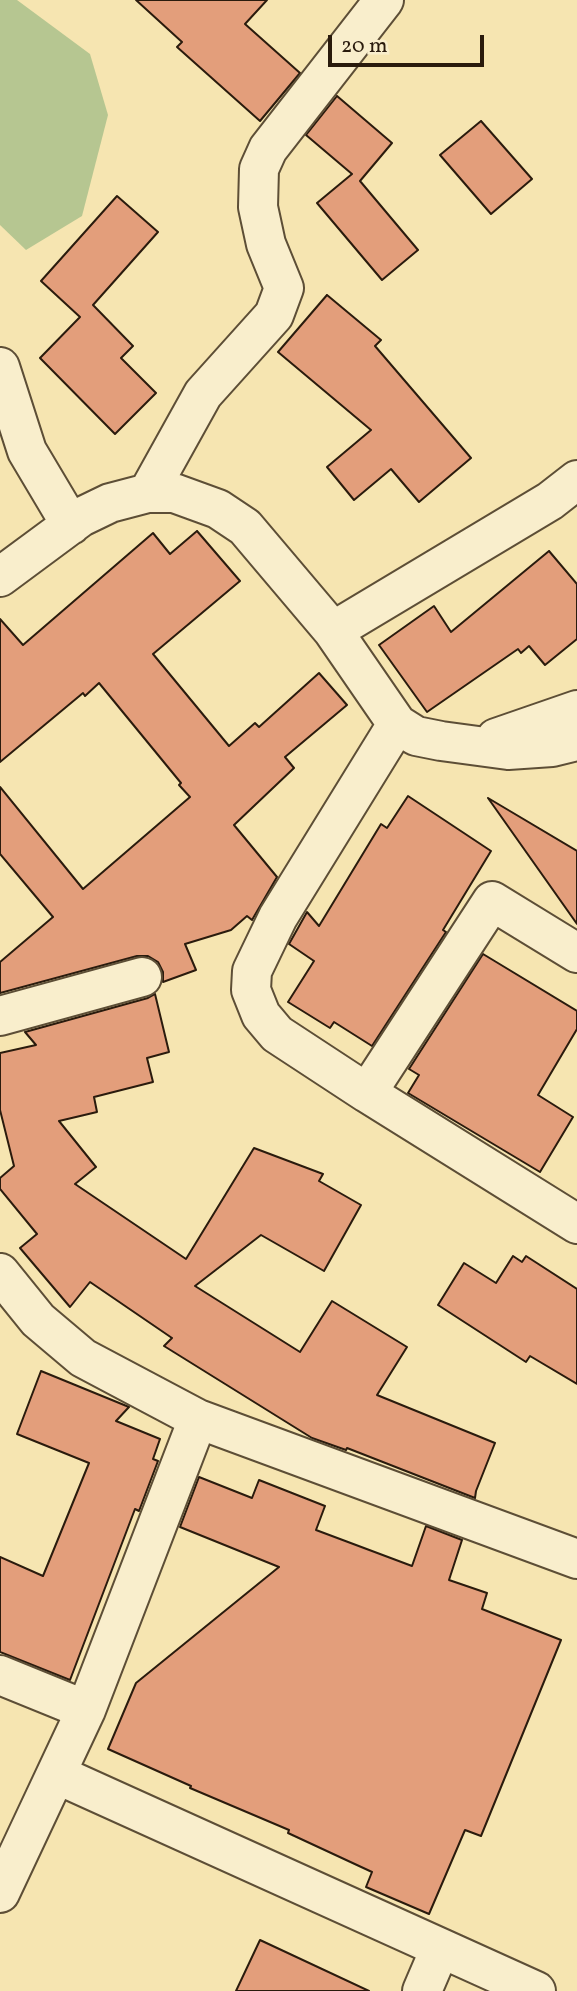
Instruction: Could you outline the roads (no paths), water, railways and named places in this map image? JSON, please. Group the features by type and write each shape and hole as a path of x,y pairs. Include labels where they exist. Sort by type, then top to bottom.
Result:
{"street":[{"path":"148,493 203,394 274,315 284,288 266,244 258,207 259,169 268,149 384,0"},
{"path":"0,367 27,451 71,525"},
{"path":"333,631 550,501 577,480"},
{"path":"0,577 71,525 110,503 148,493 174,494 218,509 245,527 333,631 397,724 416,736 508,750 529,750 577,741"},
{"path":"474,745 577,709"},
{"path":"397,724 278,917 252,971 251,990 261,1016 277,1034 577,1224"},
{"path":"367,1093 492,901 577,953"},
{"path":"0,1016 142,977"},
{"path":"0,1273 38,1320 83,1359 198,1419 577,1559"},
{"path":"0,1893 86,1710 198,1419"},
{"path":"0,1675 86,1710"},
{"path":"56,1774 536,1991"},
{"path":"422,1991 440,1949"}]}
